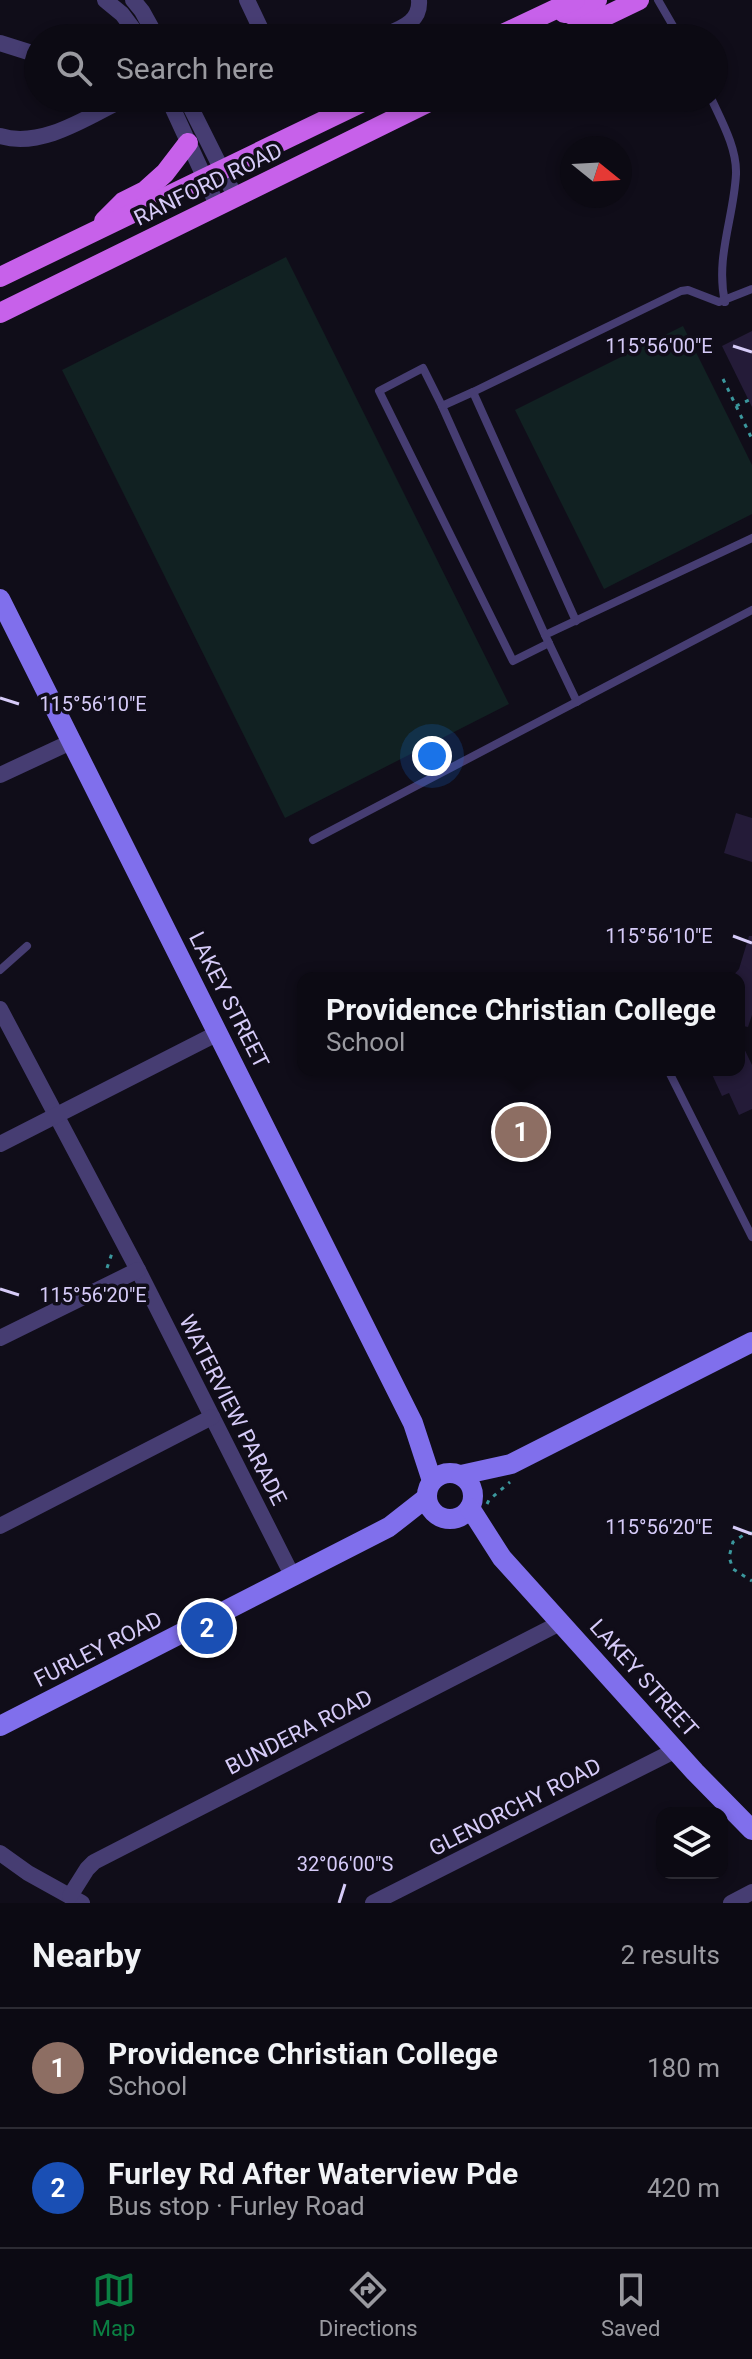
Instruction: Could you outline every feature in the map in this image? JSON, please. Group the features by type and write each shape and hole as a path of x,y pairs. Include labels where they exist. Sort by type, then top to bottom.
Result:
{"main road":[{"path":"524,24 575,0"},
{"path":"548,13 572,13 597,0"},
{"path":"589,24 639,0"},
{"name":"RANFORD ROAD","path":"0,277 342,112"},
{"name":"RANFORD ROAD","path":"0,313 409,112"},
{"path":"93,233 123,202 145,191 165,173 188,143"}],"street":[{"path":"105,0 132,4 147,24"},
{"path":"247,0 258,24"},
{"path":"407,24 415,20 419,13 419,0"},
{"path":"132,4 137,24"},
{"path":"0,43 24,51"},
{"path":"0,136 16,141 33,139 98,112"},
{"path":"174,112 188,143 213,175"},
{"path":"191,112 213,175 227,202"},
{"name":"LAKEY STREET","path":"0,599 413,1423 429,1489 431,1511 459,1511 676,1750 748,1818"},
{"path":"0,775 73,741"},
{"name":"WATERVIEW PARADE","path":"0,1009 138,1270 293,1577"},
{"path":"0,1144 218,1033"},
{"path":"0,1338 138,1270"},
{"path":"459,1511 511,1464 752,1342"},
{"path":"0,1526 212,1417"},
{"name":"LAKEY STREET","path":"413,1423 457,1474 471,1485 459,1511"},
{"path":"429,1489 438,1476 511,1464"},
{"name":"FURLEY ROAD","path":"389,1527 429,1489"},
{"name":"FURLEY ROAD","path":"0,1726 389,1527 459,1511"},
{"name":"BUNDERA ROAD","path":"76,1900 87,1869 94,1862 562,1622"},
{"name":"GLENORCHY ROAD","path":"373,1903 676,1750"},
{"path":"0,1853 76,1900"},
{"path":"731,1903 752,1892"}],"lane":[{"path":"658,0 672,24"},
{"path":"717,112 737,171 723,254 721,283 725,302"},
{"path":"442,406 681,291 688,290 725,302 752,289"},
{"path":"577,702 547,639 442,406 423,368 379,391 513,661 547,639 576,621 752,538"},
{"path":"473,392 576,621"},
{"path":"313,840 752,610"},
{"path":"0,970 27,946"},
{"path":"671,1076 752,1237"}],"path":[{"path":"723,379 752,439"},
{"path":"736,406 749,400"},
{"path":"99,1274 107,1268 112,1248"},
{"path":"752,1533 733,1542 729,1557 733,1569 752,1581"}],"shaded area":[{"path":"286,257 509,704 285,818 62,370"},
{"path":"683,326 752,465 752,514 604,589 515,410"}],"building":[{"path":"752,331 752,407 722,346"},
{"path":"736,813 752,818 752,862 724,853"},
{"path":"749,936 752,936 752,1015 748,1027 745,1026 745,972 736,972"},
{"path":"745,1050 752,1065 752,1109 739,1115 729,1093 722,1096 713,1076 745,1076"}],"place":[{"name":"Providence Christian College","path":"521,1132"},
{"name":"Furley Rd After Waterview Pde","path":"207,1628"}]}
